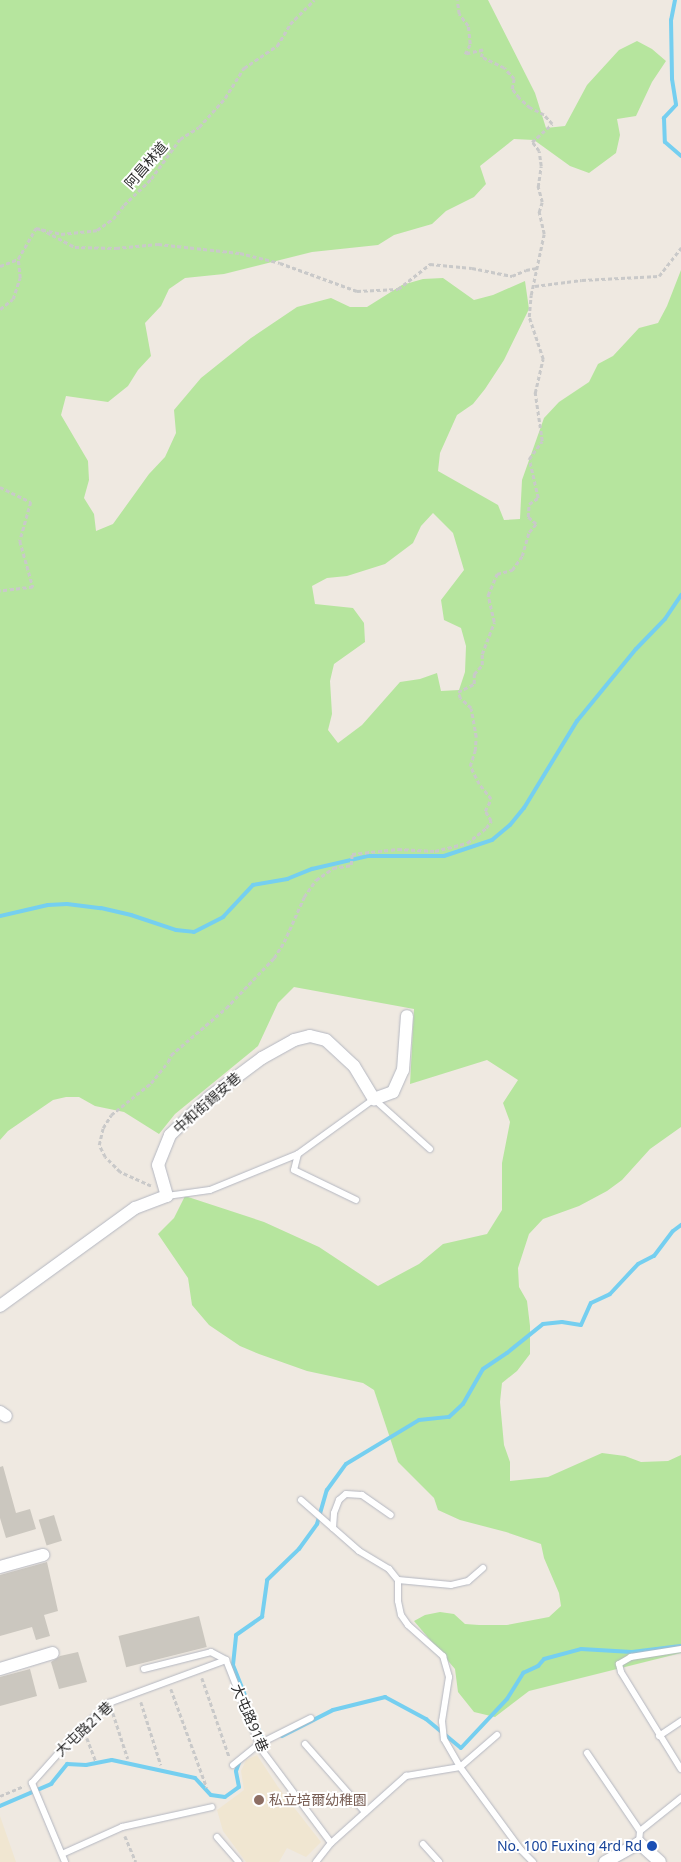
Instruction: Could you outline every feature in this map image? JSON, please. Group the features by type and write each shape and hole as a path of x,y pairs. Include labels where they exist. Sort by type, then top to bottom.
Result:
{"street":[{"path":"374,1099 393,1092 403,1070 407,1016"},
{"name":"中和街錫安巷","path":"167,1196 158,1165 170,1135 211,1096 262,1058 294,1040 310,1036 326,1040 354,1066 374,1099"},
{"path":"0,1306 128,1212 167,1196"},
{"path":"0,1567 43,1555"},
{"path":"0,1669 53,1653"},
{"path":"606,1862 640,1837 660,1862"}],"lane":[{"path":"167,1196 210,1190 298,1154 374,1099 430,1149"},
{"path":"298,1154 294,1170 356,1200"},
{"path":"333,1528 334,1513 339,1500 346,1494 362,1495 391,1515"},
{"path":"301,1500 359,1551 389,1569 398,1580 400,1615 444,1656 449,1677 442,1722 444,1739 460,1767 521,1850 533,1862"},
{"path":"398,1580 451,1585 468,1581 483,1568"},
{"path":"681,1649 631,1657 619,1664 621,1672 681,1769"},
{"path":"144,1669 211,1652 226,1660"},
{"name":"大屯路21巷","path":"32,1783 83,1727 109,1702 226,1660"},
{"name":"大屯路91巷","path":"226,1660 259,1744 281,1779 331,1843"},
{"path":"233,1765 259,1744 311,1718"},
{"path":"659,1736 681,1721"},
{"path":"316,1862 331,1843 406,1776 460,1767 497,1735"},
{"path":"305,1744 365,1812"},
{"path":"587,1753 640,1837 681,1798"},
{"path":"32,1783 65,1862"},
{"path":"62,1854 122,1827 212,1807"},
{"path":"217,1837 239,1862"},
{"path":"423,1844 439,1862"}],"path":[{"name":"阿昌林道","path":"40,229 62,234 97,230 113,219 124,205 151,179 180,140 199,127 224,98 244,68 276,46 290,24 314,0"},
{"path":"167,1196 120,1172 105,1157 99,1146 103,1128 111,1115 151,1083 168,1062 171,1055 226,1008 274,958 284,942 304,896 316,880 333,868 352,865 352,854 398,849 435,851 467,843 486,828 491,820 485,812 491,800 479,784 470,766 475,751 476,737 472,715 470,708 460,698 458,692 474,684 474,674 482,665 482,654 494,622 488,596 498,574 512,570 522,556 529,532 536,524 528,517 529,504 538,498 529,459 542,441 535,393 543,359 529,317 531,295 535,286 544,234 539,212 542,202 538,187 541,166 539,151 532,142 552,124 544,115 530,108 519,98 512,89 514,79 504,68 481,57 483,50 466,54 470,44 468,26 458,14 457,0"},
{"path":"0,309 12,299 20,278 18,259 36,228 75,247 116,248 158,244 240,253 280,263 357,291 398,289 430,264 472,268 512,276 537,268"},
{"path":"535,286 582,280 658,276 681,248"},
{"path":"0,266 18,259"},
{"path":"0,487 31,502 20,541 33,587 0,591"},
{"path":"198,1670 233,1765"},
{"path":"168,1680 207,1788"},
{"path":"138,1691 161,1765"},
{"path":"109,1702 128,1758"},
{"path":"83,1727 96,1761"},
{"path":"0,1796 32,1783"},
{"path":"122,1827 136,1862"}],"shaded area":[{"name":"私立培爾幼稚園","path":"257,1755 278,1787 321,1842 306,1857 287,1848 279,1862 246,1862 223,1831 217,1810 244,1790 241,1771 246,1760"},
{"path":"0,1816 16,1862 0,1862"}],"green space":[{"path":"0,0 488,0 535,93 546,128 565,126 587,85 619,50 637,41 652,49 666,61 652,82 636,116 617,119 620,135 616,153 589,173 570,166 534,140 514,139 480,166 486,184 474,197 446,211 432,224 394,235 378,245 312,252 224,274 185,278 169,289 161,306 145,323 151,356 138,370 128,386 108,402 66,396 61,415 88,461 89,480 84,498 94,514 96,531 113,524 149,474 165,457 176,433 174,410 201,378 251,338 297,307 331,298 350,307 367,307 402,285 423,279 443,278 474,300 493,295 525,281 529,309 504,360 485,389 473,404 457,415 440,453 438,471 498,505 504,520 520,519 522,480 544,418 559,402 589,382 598,364 613,356 639,328 658,323 681,270 681,1127 650,1149 622,1180 607,1191 579,1206 543,1219 529,1234 518,1268 519,1287 527,1301 530,1326 530,1354 517,1371 502,1383 500,1402 504,1445 510,1462 510,1481 548,1477 602,1453 625,1456 641,1462 668,1461 681,1455 681,1653 529,1691 495,1717 474,1712 458,1692 455,1669 414,1621 425,1615 440,1612 454,1614 465,1624 479,1625 507,1625 549,1617 561,1606 559,1593 544,1558 541,1544 506,1532 460,1520 438,1510 434,1498 398,1462 374,1390 363,1383 307,1371 259,1354 240,1346 209,1325 192,1305 188,1278 158,1234 174,1218 185,1196 264,1222 319,1247 378,1286 419,1264 443,1244 487,1234 502,1210 502,1163 510,1122 503,1103 518,1080 487,1060 410,1084 414,1009 294,987 278,1003 258,1046 175,1114 159,1134 124,1112 95,1106 79,1097 66,1097 53,1100 8,1131 0,1140","holes":["433,513 453,533 464,570 441,600 444,620 461,628 466,646 465,672 459,690 441,691 437,673 420,679 400,682 362,725 338,743 328,730 332,714 330,681 334,664 365,642 364,623 353,608 315,604 312,586 327,578 347,576 385,564 413,543 421,526"]}],"building":[{"path":"3,1466 16,1513 30,1509 36,1529 6,1538 0,1518 0,1467"},
{"path":"54,1515 62,1541 47,1545 39,1520"},
{"path":"47,1562 58,1611 44,1615 50,1636 36,1640 32,1627 0,1636 0,1575"},
{"path":"199,1616 207,1647 126,1667 118,1636"},
{"path":"78,1652 87,1682 59,1689 51,1662 60,1656"},
{"path":"30,1669 37,1696 0,1706 0,1677"}],"waterway":[{"path":"675,0 671,20 672,79 676,105 664,118 665,142 681,156"},
{"path":"0,916 48,905 67,904 101,908 131,915 176,930 194,932 223,917 253,885 287,879 312,869 368,856 444,856 492,840 510,825 524,808 577,721 636,649 665,619 681,595"},
{"path":"264,1743 233,1665 236,1635 262,1617 267,1580 299,1549 317,1524 327,1490 346,1464 419,1420 449,1417 463,1404 483,1369 507,1353 543,1324 562,1322 581,1325 591,1303 610,1294 638,1264 654,1256 673,1231 681,1225"},
{"path":"282,1736 333,1710 385,1697 426,1719 461,1748 507,1699 523,1673 538,1666 544,1659 581,1649 632,1652 681,1646"},
{"path":"0,1806 51,1784 67,1764 86,1765 112,1760 195,1778 211,1795 225,1797 239,1787 236,1771 240,1760"}],"place":[{"name":"私立培爾幼稚園","path":"259,1800"},
{"name":"No. 100 Fuxing 4rd Rd","path":"652,1846"}]}
